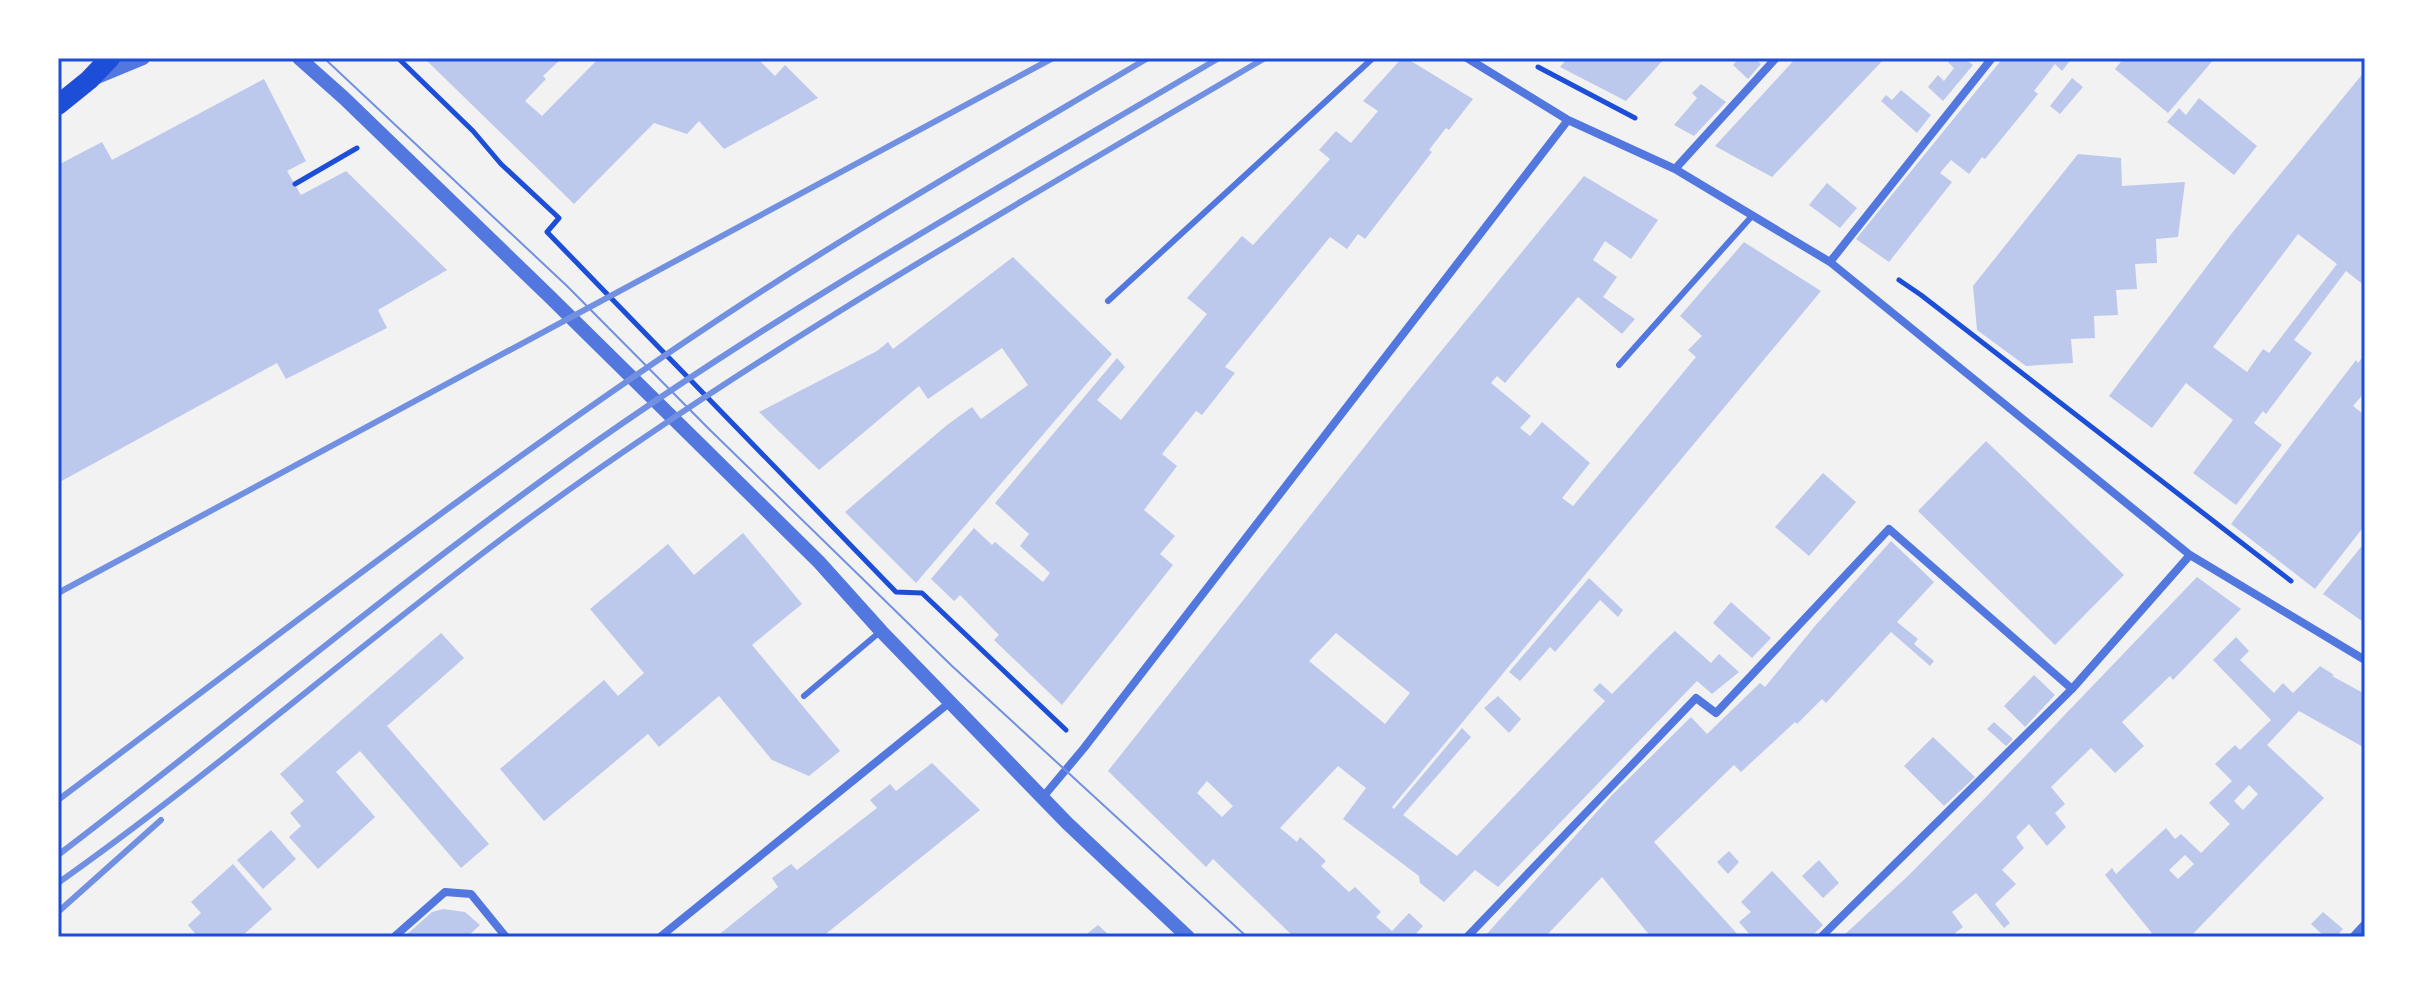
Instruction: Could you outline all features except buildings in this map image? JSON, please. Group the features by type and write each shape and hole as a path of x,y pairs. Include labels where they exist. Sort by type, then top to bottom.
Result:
{"main road":[{"path":"58,105 110,58"}],"street":[{"path":"89,80 143,58"},
{"path":"299,58 549,296 819,562 949,703 1188,937"},
{"path":"1467,58 1568,120 1675,169 1830,262 2190,555 2365,660"},
{"path":"1675,169 1776,58"},
{"path":"1830,262 1992,58"},
{"path":"1043,797 1568,120"},
{"path":"1467,937 1696,698 1716,713 1889,529 2072,689"},
{"path":"1821,937 2072,689 2190,555"},
{"path":"660,937 949,703"},
{"path":"394,937 445,892 471,894 506,937"},
{"path":"2353,937 2365,924"}],"lane":[{"path":"1108,301 1373,58"},
{"path":"1619,365 1752,216"},
{"path":"804,696 881,631"}],"path":[{"path":"398,58 473,131 501,164 559,218 547,232 896,592 922,593 1084,748"},
{"path":"295,184 357,149 348,139"}],"tram line":[{"path":"324,58 567,286 952,666 1247,937"}],"railway":[{"path":"58,593 1053,58"},
{"path":"58,800 397,546 657,361 845,239 1148,58"},
{"path":"58,855 513,501 657,400 895,249 1219,58"},
{"path":"58,883 176,795 464,567 612,459 888,281 1265,58"},
{"path":"58,912 161,820"}]}
